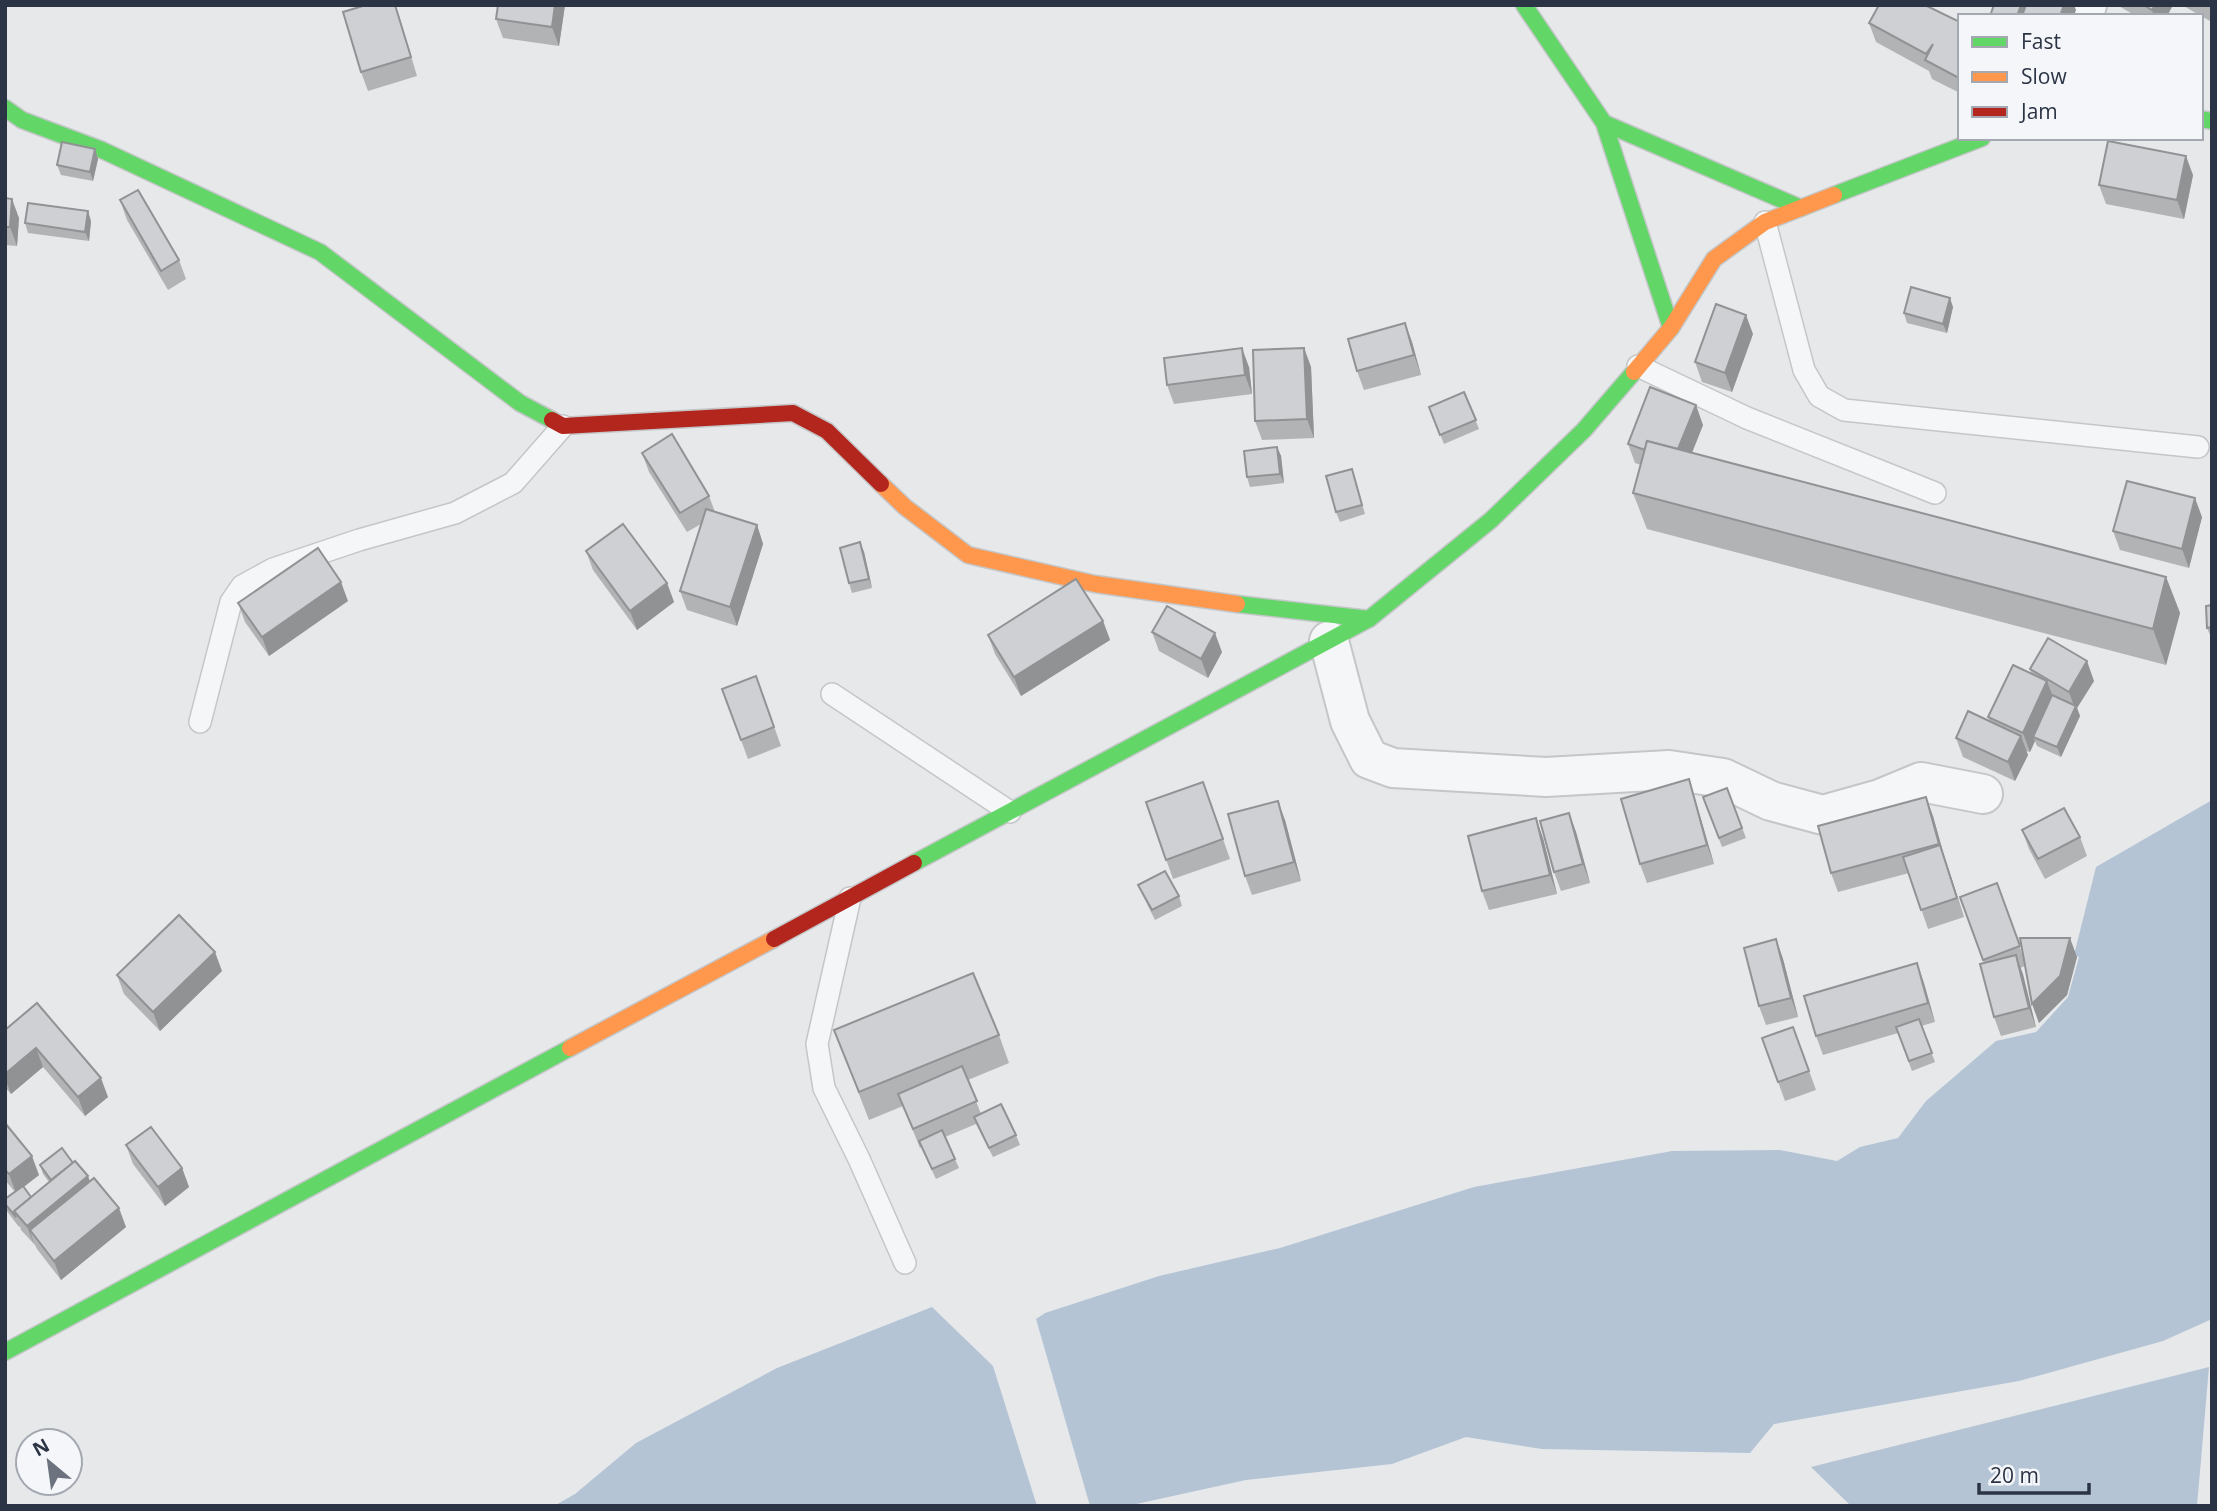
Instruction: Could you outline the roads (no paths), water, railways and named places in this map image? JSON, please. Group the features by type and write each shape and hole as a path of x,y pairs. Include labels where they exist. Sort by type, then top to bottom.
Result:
{"main road":[{"path":"1524,5 1604,123 1671,328"},
{"path":"5,108 22,120 102,150 320,252 520,403 563,426 793,413 827,431 905,507 968,555 1095,584 1256,607 1369,619"},
{"path":"1604,123 1801,208"},
{"path":"5,1352 1369,619 1491,520 1584,430 1671,328 1714,258 1765,222 1977,140"}],"street":[{"path":"1329,641 1350,721 1369,759 1393,768 1546,777 1669,770 1723,778 1771,801 1823,815 1881,799 1921,782 1983,794"}],"lane":[{"path":"1765,222 1804,370 1819,396 1844,410 2198,447"},
{"path":"1638,366 1747,418 1935,493"},
{"path":"200,722 231,603 242,586 273,569 359,540 454,513 513,483 563,426"},
{"path":"832,694 1010,812"},
{"path":"850,898 817,1044 824,1088 905,1263"}],"water":[{"path":"2212,800 2212,1319 2163,1341 2019,1381 1774,1424 1750,1453 1542,1449 1466,1437 1392,1464 1246,1480 1127,1506 1090,1506 1036,1319 1045,1313 1159,1276 1280,1248 1474,1187 1672,1151 1780,1150 1837,1161 1860,1147 1898,1138 1926,1101 1996,1041 2036,1032 2068,997 2079,957 2074,955 2096,867"},
{"path":"932,1307 993,1366 1037,1506 554,1506 575,1494 636,1443 777,1368"},
{"path":"2209,1367 2197,1506 1851,1506 1811,1467"}]}
